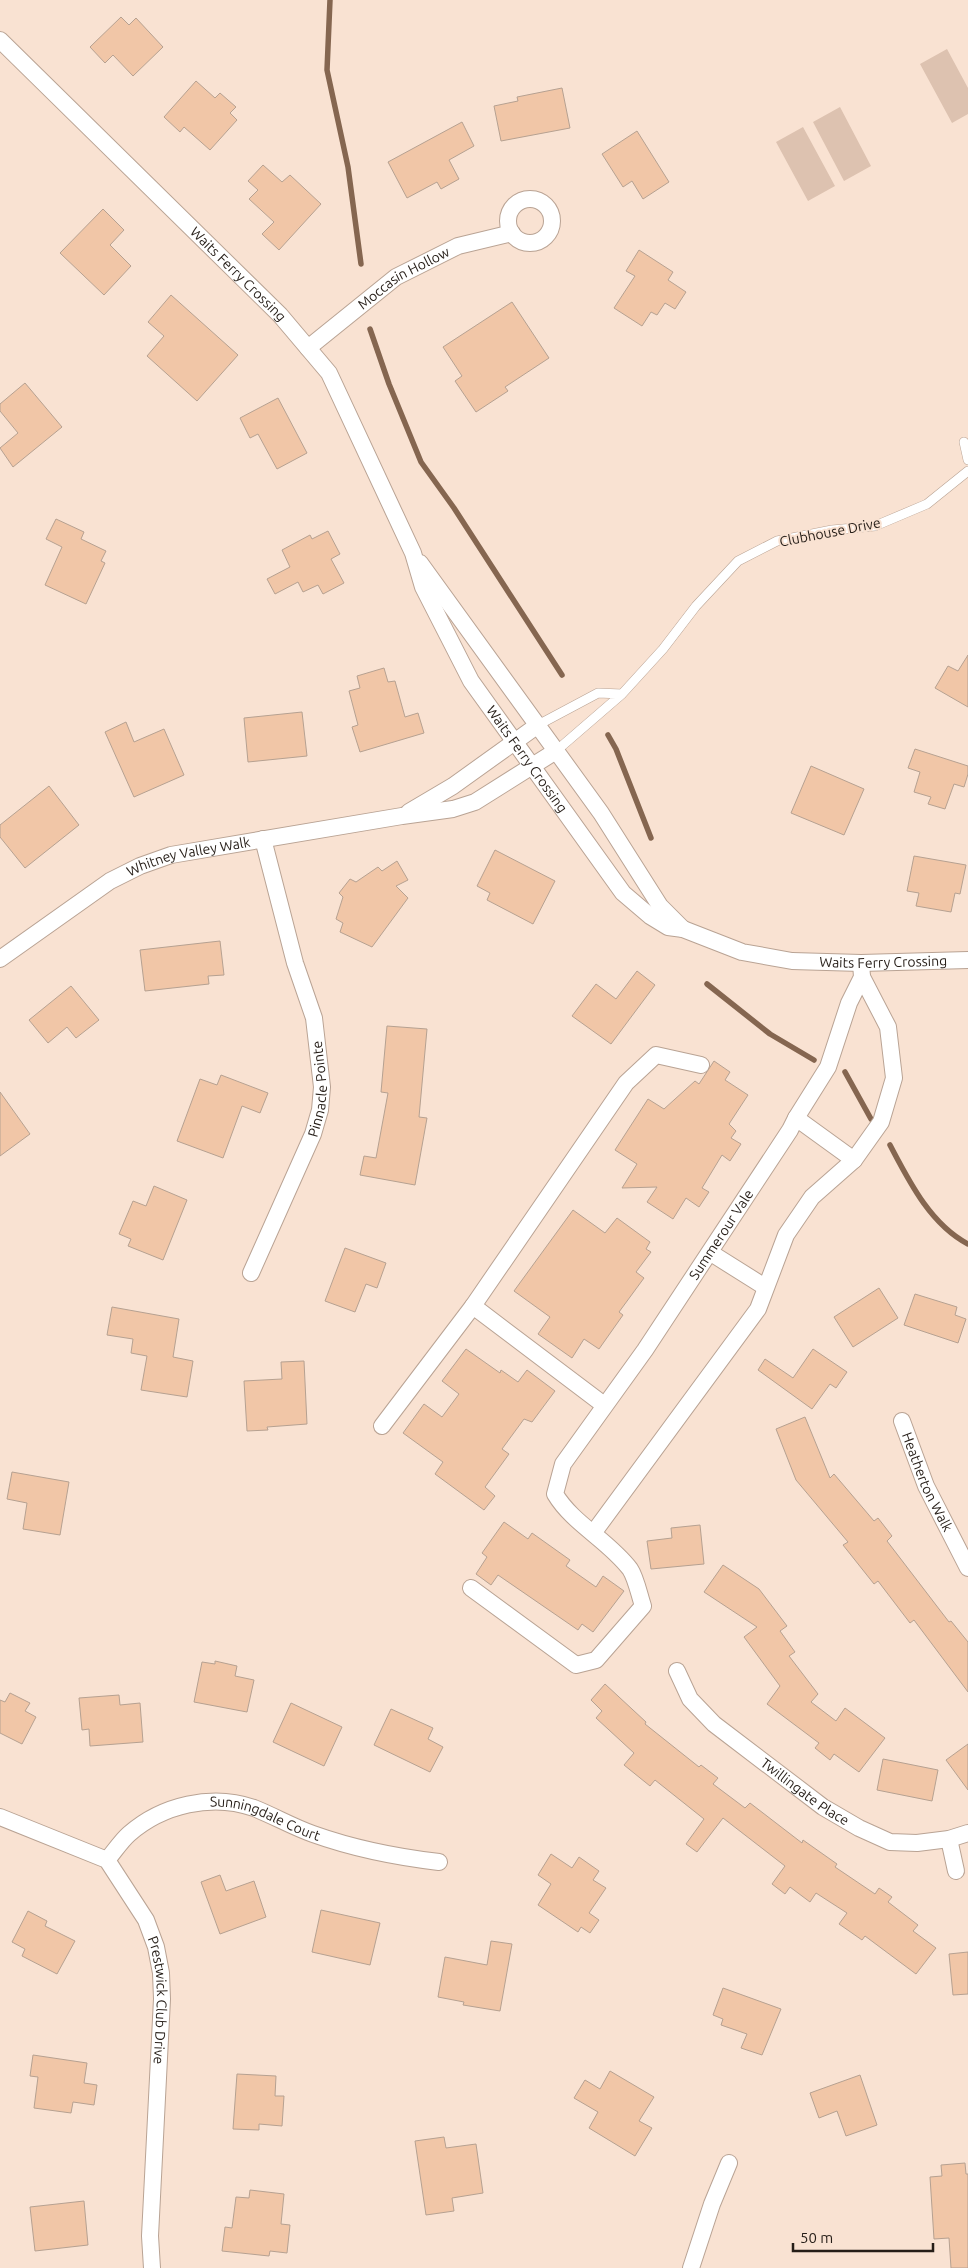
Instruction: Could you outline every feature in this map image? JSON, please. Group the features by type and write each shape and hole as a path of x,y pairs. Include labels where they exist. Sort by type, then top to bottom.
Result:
{"street":[{"name":"Waits Ferry Crossing","path":"0,40 273,308 329,373 413,553 423,586 456,655 471,681 623,893 656,920 668,927 683,929 742,952 862,970 968,960"},
{"name":"Moccasin Hollow","path":"308,348 396,277 458,246 512,233"},
{"name":"Waits Ferry Crossing","path":"413,553 601,813 660,906 683,929"},
{"name":"Whitney Valley Walk","path":"402,816 453,786 538,725"},
{"name":"Whitney Valley Walk","path":"0,960 110,881 140,866 171,855 453,809 475,802 556,751"},
{"name":"Pinnacle Pointe","path":"251,1273 313,1134 320,1110 322,1086 314,1018 295,962 263,839"},
{"name":"Summerour Vale","path":"594,1532 565,1510 555,1494 562,1464 645,1350 711,1253 790,1130 828,1067 862,970"},
{"path":"471,1588 576,1665 596,1660 643,1606 631,1570 594,1532 758,1309 786,1235 812,1197 854,1160 881,1122 894,1078 888,1027 862,970"},
{"path":"382,1426 473,1306 626,1083 656,1055 700,1065"},
{"path":"796,1118 854,1160"},
{"path":"711,1253 765,1287"},
{"path":"473,1306 604,1405"},
{"name":"Heatherton Walk","path":"902,1421 926,1486 968,1568"},
{"name":"Twillingate Place","path":"677,1671 690,1699 714,1724 823,1807 859,1828 890,1842 916,1843 949,1839 968,1833"},
{"name":"Sunningdale Court","path":"107,1860 128,1834 153,1817 181,1806 214,1801 252,1808 310,1833 354,1848 395,1857 439,1862"},
{"path":"0,1817 107,1860"},
{"path":"949,1839 956,1871"},
{"name":"Prestwick Club Drive","path":"107,1860 146,1920 156,1947 161,1973 162,1999 150,2236 152,2268"},
{"path":"691,2268 712,2204 729,2163"}],"lane":[{"path":"964,442 968,460"},
{"name":"Clubhouse Drive","path":"556,751 622,694 663,649 696,606 738,561 777,541 832,530 875,526 927,504 968,471"},
{"path":"538,725 598,693 622,694"}],"shaded area":[{"path":"947,49 968,88 968,114 952,123 920,64"},
{"path":"840,107 871,166 844,181 813,122"},
{"path":"803,127 835,186 808,201 776,142"}],"building":[{"path":"121,17 129,25 136,18 163,47 133,76 113,55 105,63 90,47"},
{"path":"196,81 215,98 220,93 236,107 230,113 237,120 210,150 184,127 180,132 164,117"},
{"path":"562,88 570,128 501,141 494,106 518,101 517,97"},
{"path":"462,122 474,146 449,160 459,179 441,189 437,182 407,198 388,162"},
{"path":"637,131 669,182 643,199 632,181 623,187 602,154"},
{"path":"263,165 282,182 290,175 321,204 279,250 262,234 274,222 249,199 258,190 248,181"},
{"path":"103,209 124,230 110,245 131,266 104,295 60,253"},
{"path":"639,250 673,272 668,280 686,292 675,309 665,303 657,315 651,312 642,326 614,308 635,276 626,271"},
{"path":"171,295 238,355 197,401 147,356 164,336 148,322"},
{"path":"512,302 549,358 505,387 508,391 476,412 455,381 462,376 443,347"},
{"path":"25,383 62,427 13,467 0,448 18,433 0,411 0,404"},
{"path":"278,398 307,453 277,469 258,434 250,438 240,418"},
{"path":"56,519 84,532 81,539 106,551 101,561 105,563 86,604 45,585 62,547 46,539"},
{"path":"328,531 340,554 331,559 344,583 323,594 318,585 303,592 298,582 275,594 267,579 290,567 282,550 310,535 312,539"},
{"path":"968,655 968,707 935,688 948,666 958,671"},
{"path":"384,668 388,682 395,681 405,717 418,713 424,733 360,752 352,727 358,725 349,691 360,688 357,676"},
{"path":"302,712 307,756 248,762 244,718"},
{"path":"126,722 134,742 164,729 184,775 134,797 105,732"},
{"path":"915,749 968,766 964,787 954,784 945,809 928,804 931,797 914,792 920,772 908,768"},
{"path":"811,766 864,789 844,835 791,813"},
{"path":"49,786 79,825 25,868 0,837 0,825"},
{"path":"495,850 555,881 533,924 487,900 490,893 477,886"},
{"path":"914,856 966,865 960,894 955,893 951,912 916,906 919,893 907,891"},
{"path":"397,861 408,880 396,886 408,898 372,947 340,932 343,923 336,919 343,897 339,893 350,879 356,882 378,867 382,871"},
{"path":"220,941 224,975 208,976 209,984 145,991 140,950"},
{"path":"637,971 655,985 611,1044 572,1016 596,984 616,999"},
{"path":"71,986 99,1020 76,1038 67,1027 48,1043 29,1020"},
{"path":"387,1026 427,1029 419,1117 427,1118 415,1185 360,1175 364,1156 376,1158 388,1093 381,1092"},
{"path":"714,1061 730,1072 725,1080 748,1095 729,1124 736,1131 731,1138 741,1144 730,1161 722,1155 702,1188 709,1192 699,1207 686,1198 673,1219 647,1202 657,1187 622,1188 637,1164 615,1150 648,1099 664,1109 695,1081 699,1084"},
{"path":"221,1075 268,1093 260,1113 242,1106 223,1158 177,1141 200,1079 217,1085"},
{"path":"0,1092 30,1134 0,1156"},
{"path":"154,1186 187,1200 163,1260 128,1246 131,1239 119,1234 133,1201 146,1206"},
{"path":"573,1210 605,1233 617,1218 650,1242 646,1249 651,1252 636,1272 644,1278 619,1312 623,1315 599,1349 584,1339 572,1358 538,1334 550,1317 514,1291"},
{"path":"345,1248 386,1263 377,1288 366,1284 355,1312 325,1301"},
{"path":"879,1288 898,1318 853,1347 834,1317"},
{"path":"915,1294 957,1307 955,1315 966,1319 958,1343 904,1325"},
{"path":"112,1307 179,1319 173,1357 193,1361 187,1397 141,1390 147,1356 131,1353 133,1339 107,1335"},
{"path":"466,1349 500,1373 501,1370 518,1382 527,1370 555,1391 532,1422 524,1419 502,1449 509,1454 485,1487 495,1496 484,1510 435,1474 443,1462 403,1433 424,1404 442,1417 459,1394 442,1381"},
{"path":"813,1349 847,1372 836,1388 830,1384 812,1409 758,1370 765,1359 793,1378"},
{"path":"304,1361 307,1424 267,1427 268,1430 247,1431 244,1381 282,1379 281,1362"},
{"path":"805,1417 830,1478 834,1474 874,1521 878,1518 892,1536 887,1541 949,1622 951,1621 968,1642 968,1692 914,1620 910,1623 878,1581 874,1584 843,1545 848,1542 796,1480 776,1429"},
{"path":"12,1472 69,1482 60,1535 23,1529 27,1503 7,1499"},
{"path":"504,1522 528,1539 532,1533 570,1560 566,1566 596,1587 603,1576 624,1591 593,1632 582,1624 578,1630 498,1575 491,1585 476,1574 487,1557 482,1553"},
{"path":"700,1525 704,1564 651,1569 647,1541 672,1538 671,1528"},
{"path":"723,1565 759,1589 787,1626 780,1631 795,1652 789,1656 818,1694 811,1702 836,1721 845,1708 885,1738 859,1772 834,1754 830,1760 815,1748 819,1743 767,1704 780,1686 744,1637 757,1627 704,1592"},
{"path":"215,1661 237,1666 235,1676 254,1680 247,1712 194,1702 202,1662 215,1664"},
{"path":"605,1684 646,1722 645,1724 699,1767 701,1765 718,1778 713,1784 745,1808 750,1803 802,1843 803,1840 837,1864 835,1867 875,1894 879,1888 892,1897 888,1902 918,1925 913,1931 936,1948 916,1974 865,1936 862,1940 839,1924 847,1913 816,1893 810,1902 790,1887 785,1894 772,1884 785,1866 723,1818 697,1852 686,1844 704,1819 655,1780 650,1786 624,1765 634,1753 596,1718 602,1711 591,1700"},
{"path":"10,1693 30,1703 25,1711 36,1717 22,1744 0,1733 0,1700 5,1702"},
{"path":"119,1695 120,1705 140,1703 143,1742 90,1746 89,1729 82,1730 79,1698"},
{"path":"291,1703 342,1727 324,1766 273,1742"},
{"path":"391,1709 433,1728 428,1739 443,1747 430,1772 374,1745"},
{"path":"968,1744 968,1790 946,1760"},
{"path":"883,1759 938,1770 932,1801 877,1790"},
{"path":"551,1854 572,1868 579,1857 599,1871 593,1880 606,1888 589,1913 599,1920 590,1933 581,1927 578,1932 538,1905 551,1884 538,1875"},
{"path":"220,1875 226,1891 254,1881 266,1917 220,1934 201,1882"},
{"path":"321,1910 380,1923 370,1965 312,1952"},
{"path":"28,1911 47,1921 45,1926 75,1941 57,1974 22,1956 25,1949 12,1942"},
{"path":"491,1941 512,1944 500,2011 463,2005 464,2002 438,1997 445,1957 487,1965"},
{"path":"968,1952 968,1994 953,1995 949,1954"},
{"path":"723,1988 781,2009 762,2055 741,2048 747,2034 721,2025 723,2019 713,2015"},
{"path":"33,2055 87,2063 84,2083 97,2085 94,2105 73,2102 71,2113 34,2108 38,2077 30,2076"},
{"path":"610,2071 654,2097 639,2121 652,2128 635,2156 589,2128 598,2112 574,2098 585,2080 600,2089"},
{"path":"237,2074 276,2076 275,2096 284,2096 282,2126 259,2124 259,2130 233,2129"},
{"path":"860,2075 877,2125 846,2136 837,2111 819,2118 810,2093"},
{"path":"444,2137 446,2148 476,2144 483,2193 452,2198 454,2211 426,2215 415,2141"},
{"path":"965,2163 966,2174 968,2174 968,2268 951,2268 949,2238 934,2239 930,2177 942,2176 941,2165"},
{"path":"250,2190 284,2194 281,2224 290,2225 287,2253 270,2251 269,2256 222,2251 225,2227 232,2228 236,2197 249,2198"},
{"path":"84,2201 88,2245 35,2251 30,2207"}],"waterway":[{"path":"330,0 327,70 348,167 361,264"},
{"path":"370,329 389,384 421,462 454,508 562,675"},
{"path":"608,735 616,749 651,838"},
{"path":"707,984 770,1034 814,1060"},
{"path":"845,1072 871,1119"},
{"path":"890,1145 913,1187 932,1213 942,1225 968,1244"}]}
